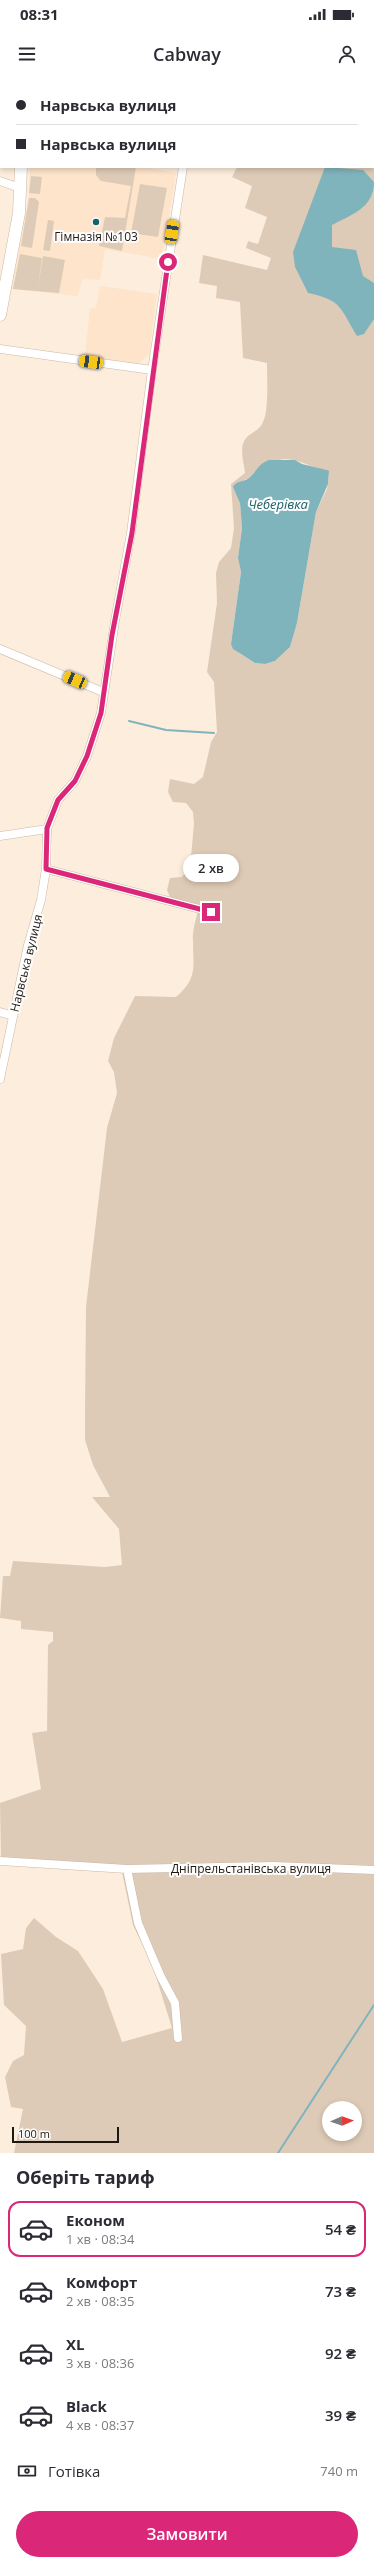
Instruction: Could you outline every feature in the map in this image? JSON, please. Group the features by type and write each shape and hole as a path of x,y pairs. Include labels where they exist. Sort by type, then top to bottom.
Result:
{"street":[{"path":"0,314 19,213 21,168"},
{"name":"Нарвська вулиця","path":"0,1079 28,945 41,900 46,869 47,828 58,800 75,781 87,756 101,713 103,692 132,533 152,370 183,168"},
{"path":"0,181 20,188"},
{"path":"0,349 152,370"},
{"path":"0,649 103,692"},
{"path":"0,836 47,828"},
{"path":"46,869 211,912"},
{"path":"0,1012 13,1016"},
{"name":"Дніпрельстанівська вулиця","path":"0,1861 127,1869 273,1866 374,1870"},
{"path":"127,1869 138,1924 161,1978 175,2003 178,2038"}],"shaded area":[{"name":"Гімназія №103","path":"30,168 149,168 176,173 162,259 105,249 100,280 83,279 77,296 12,289 29,196"},
{"path":"96,168 136,168 122,251 99,246 105,217 125,218 131,186 101,181 96,175"},
{"path":"236,168 374,168 374,2153 14,2153 23,2109 11,2107 5,2077 13,2061 24,2055 26,2026 4,2005 1,1954 23,1949 26,1928 34,1918 56,1937 78,1951 103,1989 122,2042 172,2028 153,1967 133,1925 122,1872 1,1858 0,1803 41,1789 32,1733 47,1731 48,1645 53,1641 53,1632 21,1629 21,1621 0,1618 3,1576 10,1576 13,1561 105,1567 122,1565 119,1529 92,1497 110,1497 93,1465 85,1440 86,1307 107,1128 117,1093 114,1072 108,1061 114,1038 135,996 176,997 188,984 193,972 193,933 198,910 172,902 167,890 170,878 182,877 190,867 194,824 193,812 186,803 173,802 168,792 170,779 194,784 203,777 211,742 217,732 214,682 207,672 217,603 216,573 219,562 231,548 234,528 231,484 245,473 242,454 244,441 262,425 265,417 267,402 267,363 243,358 240,302 216,298 217,286 199,283 203,255 267,270 271,258 246,248 248,241 258,244 267,217 245,208 252,186 232,177","holes":["285,459 295,460 327,470 329,476 327,489 316,512 297,623 290,647 275,661 265,664 255,663 239,653 231,644 241,572 238,558 242,528 240,503 243,480 248,479 264,462"]},
{"path":"31,176 42,177 40,194 29,193"},
{"path":"140,184 167,188 158,237 131,233"},
{"path":"29,198 35,198 39,202 32,248 21,246"},
{"path":"48,220 54,221 50,251 43,250"},
{"path":"20,254 42,258 38,287 43,256 65,260 59,293 13,289"},
{"path":"100,286 157,294 149,354 138,364 85,356 90,308 96,308"}],"water":[{"path":"325,168 363,170 374,182 373,191 366,204 360,210 332,225 332,247 356,250 363,276 374,283 374,319 364,334 357,336 343,312 334,302 308,293 295,267 293,252"},
{"name":"Чеберівка","path":"269,460 295,460 302,464 329,471 328,484 316,512 297,623 290,647 275,661 265,664 255,663 233,649 231,644 241,572 238,558 242,528 240,503 233,487 236,483 249,478 260,465"}],"waterway":[{"path":"129,721 166,730 214,733"},
{"path":"278,2153 374,2005"}],"place":[{"name":"Гімназія №103","path":"96,222"}],"route":[{"path":"168,262 152,370 132,533 112,635 101,713 96,733 87,756 75,781 58,800 47,828 46,869 211,912"}]}
